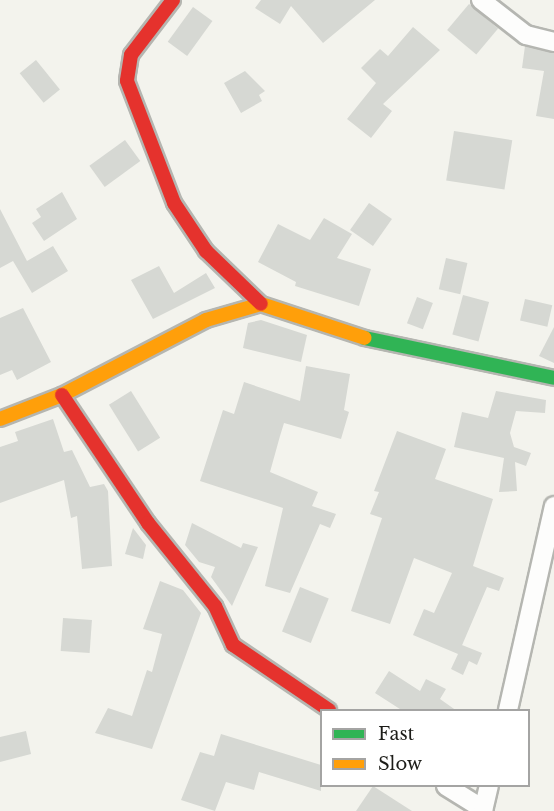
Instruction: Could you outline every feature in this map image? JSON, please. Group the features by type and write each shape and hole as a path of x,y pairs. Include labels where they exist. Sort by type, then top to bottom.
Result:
{"street":[{"path":"173,0 131,56 127,81 174,204 206,251 261,304 363,338 554,378"},
{"path":"481,0 526,34 554,42"},
{"path":"0,418 62,395 206,320 261,304"},
{"path":"62,395 148,523 215,606 233,645 326,709"},
{"path":"508,709 554,506"},
{"path":"448,787 483,810 489,787"}],"building":[{"path":"261,0 375,0 323,43 291,6 280,24 255,8"},
{"path":"469,4 498,28 476,54 447,30"},
{"path":"193,7 212,21 187,56 168,42"},
{"path":"413,27 440,50 383,104 392,111 371,138 347,119 376,83 361,68 380,49 388,56"},
{"path":"525,46 554,53 554,119 536,116 544,71 522,68"},
{"path":"36,60 60,90 44,103 20,73"},
{"path":"245,71 265,91 259,95 262,101 241,113 224,83"},
{"path":"454,131 512,140 504,190 446,180"},
{"path":"125,140 140,161 105,187 89,166"},
{"path":"62,192 77,219 44,241 32,223 41,217 36,209"},
{"path":"369,203 392,219 373,246 350,230"},
{"path":"0,209 27,261 53,246 68,271 32,293 13,261 0,268"},
{"path":"324,218 352,234 337,258 371,269 359,306 295,286 296,282 258,262 278,224 310,240"},
{"path":"446,258 467,263 460,294 439,289"},
{"path":"159,266 174,293 206,273 215,288 153,319 131,280"},
{"path":"463,295 489,302 478,342 452,335"},
{"path":"417,297 433,303 423,329 407,323"},
{"path":"525,299 552,305 547,327 520,320"},
{"path":"23,308 51,362 17,380 12,370 0,375 0,318"},
{"path":"261,320 307,335 301,362 243,348 248,323"},
{"path":"554,327 554,363 539,356"},
{"path":"306,366 350,374 344,410 349,412 341,439 284,423 270,472 318,492 312,506 336,514 330,528 320,524 290,593 265,586 283,508 200,481 223,410 234,414 244,382 300,401"},
{"path":"131,391 160,438 138,451 109,405"},
{"path":"496,391 546,400 545,413 516,411 510,433 514,447 531,453 526,466 515,462 517,491 499,492 504,458 454,447 462,412 488,418"},
{"path":"53,419 64,452 72,450 90,487 104,484 108,491 112,566 82,569 77,516 71,518 64,480 0,503 0,447 18,441 15,432"},
{"path":"397,431 446,449 435,479 493,499 473,566 504,578 499,591 487,587 462,645 482,653 477,665 469,661 463,675 451,669 458,654 413,635 424,609 434,613 452,573 414,558 390,624 351,611 382,518 370,514 379,492 374,491"},
{"path":"192,523 241,548 243,543 258,547 232,606 211,577 215,567 199,562 185,545"},
{"path":"133,528 146,545 143,559 125,554"},
{"path":"160,581 183,590 201,613 152,749 95,733 108,708 132,716 147,670 152,672 162,634 143,629"},
{"path":"300,587 329,599 311,643 282,632"},
{"path":"63,618 92,620 90,653 61,651"},
{"path":"389,671 420,691 426,679 446,689 440,699 454,709 400,709 375,693"},
{"path":"26,731 31,754 0,762 0,737"},
{"path":"221,734 320,765 321,791 259,772 254,790 226,782 215,811 181,800 200,752 214,756"},
{"path":"375,787 412,811 356,811"}],"traffic: fast":[{"path":"365,338 554,378"}],"traffic: slow":[{"path":"0,419 62,395 206,320 261,304 365,338"}],"traffic: jam":[{"path":"173,0 131,55 127,81 174,203 206,251 261,304"},
{"path":"62,395 148,523 215,606 233,645 328,709"}]}
